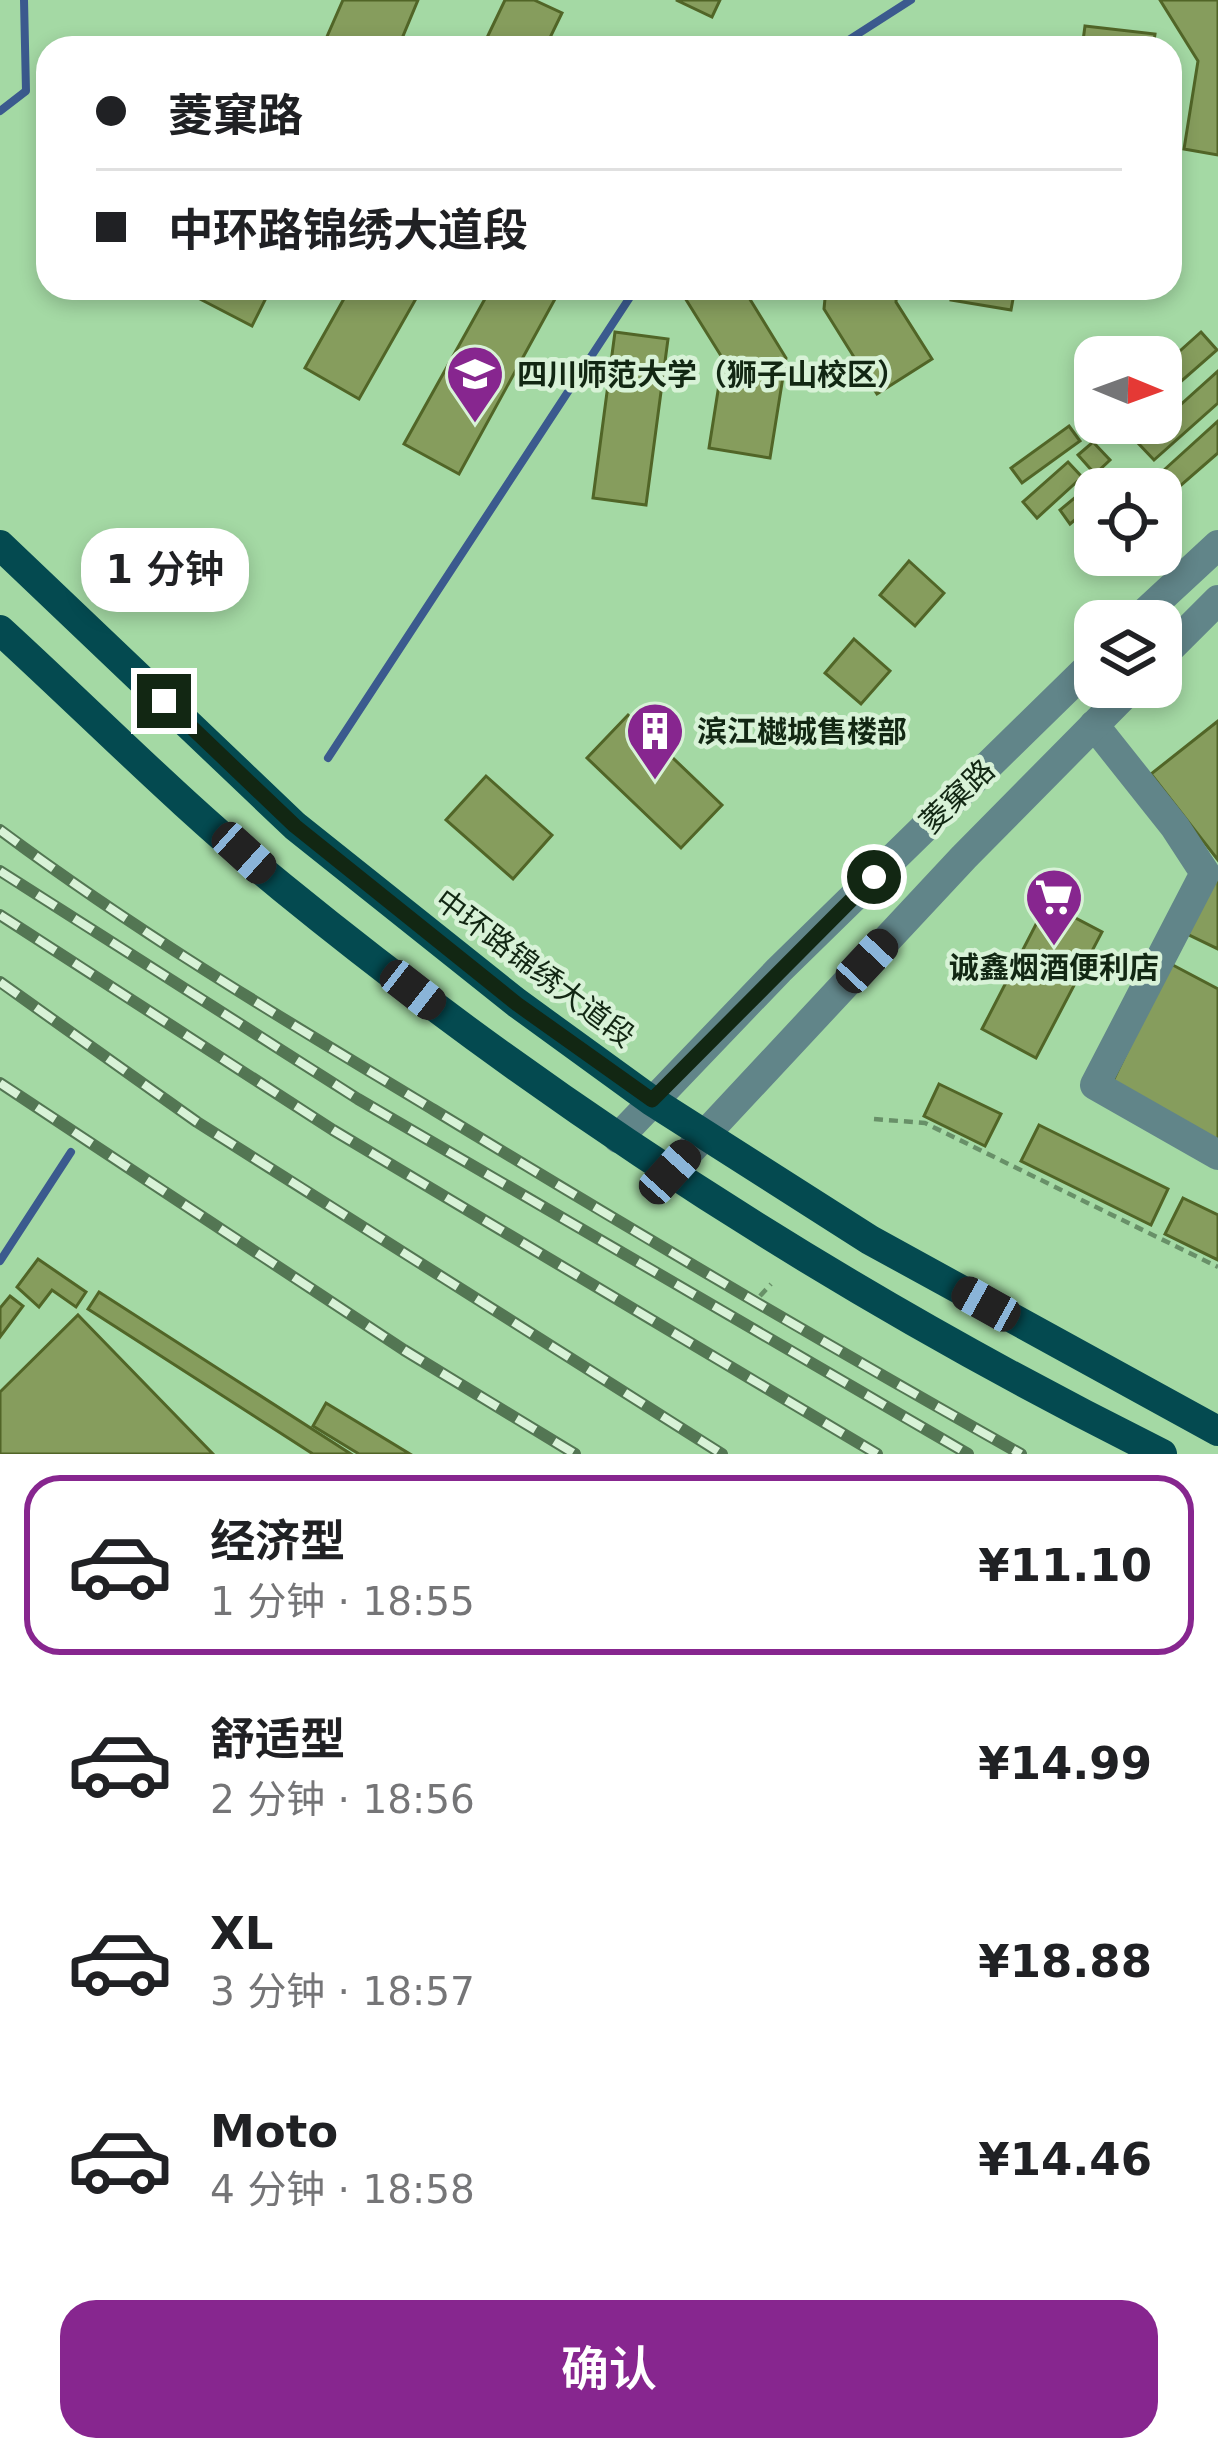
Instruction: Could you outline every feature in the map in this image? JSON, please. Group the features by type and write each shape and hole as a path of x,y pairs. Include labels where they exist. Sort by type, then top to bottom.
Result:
{"main road":[{"name":"中环路锦绣大道段","path":"0,545 295,826 517,1004 652,1100 870,1240 1218,1431"},
{"path":"0,630 279,885 480,1043 833,1276 1162,1454"}],"street":[{"path":"1159,600 1218,545"},
{"path":"1182,636 1218,600"},
{"name":"菱窠路","path":"618,1138 1074,682"},
{"name":"菱窠路","path":"670,1172 1111,708"},
{"path":"1094,725 1205,873 1095,1085 1218,1155"}],"path":[{"path":"874,1119 925,1124 1218,1267"},
{"path":"760,1296 770,1284"}],"building":[{"path":"343,0 418,0 403,36 327,36"},
{"path":"505,0 534,0 562,13 551,36 488,36"},
{"path":"676,0 720,0 712,17"},
{"path":"1160,0 1218,0 1218,155 1184,149 1198,61"},
{"path":"1085,26 1155,34 1155,36 1084,36"},
{"path":"202,300 265,300 252,326"},
{"path":"343,300 415,300 359,399 305,368"},
{"path":"484,300 554,300 459,474 404,444"},
{"path":"686,300 750,300 786,358 770,458 709,448 723,359"},
{"path":"825,300 896,300 932,359 877,394 824,309"},
{"path":"951,300 1013,300 1011,310"},
{"path":"615,332 668,339 646,505 593,498"},
{"path":"1201,332 1217,350 1182,381 1182,349"},
{"path":"1218,371 1218,403 1182,435 1182,403"},
{"path":"1218,421 1218,453 1182,484 1182,468 1166,468"},
{"path":"1069,426 1074,433 1076,444 1022,483 1011,468"},
{"path":"1095,444 1110,460 1101,468 1090,468 1078,455"},
{"path":"1139,444 1172,444 1154,460"},
{"path":"1068,462 1074,468 1074,484 1037,518 1023,502"},
{"path":"1074,498 1070,524 1060,510"},
{"path":"909,561 944,593 915,626 880,595"},
{"path":"854,639 890,671 861,704 825,673"},
{"name":"滨江樾城售楼部","path":"628,715 722,805 681,848 587,758"},
{"path":"1218,721 1218,860 1151,774"},
{"path":"486,776 552,835 513,879 446,820"},
{"path":"1218,867 1218,949 1185,933"},
{"path":"1047,903 1102,932 1036,1058 982,1029"},
{"path":"1169,963 1218,989 1218,1144 1112,1083"},
{"path":"939,1084 1001,1114 985,1146 924,1116"},
{"path":"1039,1125 1168,1189 1151,1225 1021,1161"},
{"path":"1183,1198 1218,1215 1218,1260 1165,1234"},
{"path":"38,1259 86,1292 76,1307 52,1290 39,1307 17,1287"},
{"path":"99,1292 351,1454 313,1454 88,1309"},
{"path":"10,1296 23,1306 0,1337 0,1308"},
{"path":"78,1315 213,1454 0,1454 0,1392"},
{"path":"326,1403 410,1454 359,1454 313,1426"}],"waterway":[{"path":"0,111 26,91 24,0"},
{"path":"855,36 911,0"},
{"path":"328,758 628,300"},
{"path":"0,1261 71,1152"}],"railway":[{"path":"0,830 159,940 323,1043 726,1285 1021,1454"},
{"path":"0,871 358,1099 968,1454"},
{"path":"0,915 333,1130 877,1454"},
{"path":"0,982 197,1122 722,1454"},
{"path":"0,1083 404,1350 575,1454"}],"place":[{"name":"四川师范大学（狮子山校区）","path":"475,425"},
{"name":"滨江樾城售楼部","path":"655,782"},
{"name":"诚鑫烟酒便利店","path":"1054,948"}],"route":[{"path":"164,701 295,826 517,1004 652,1100 874,877"}]}
